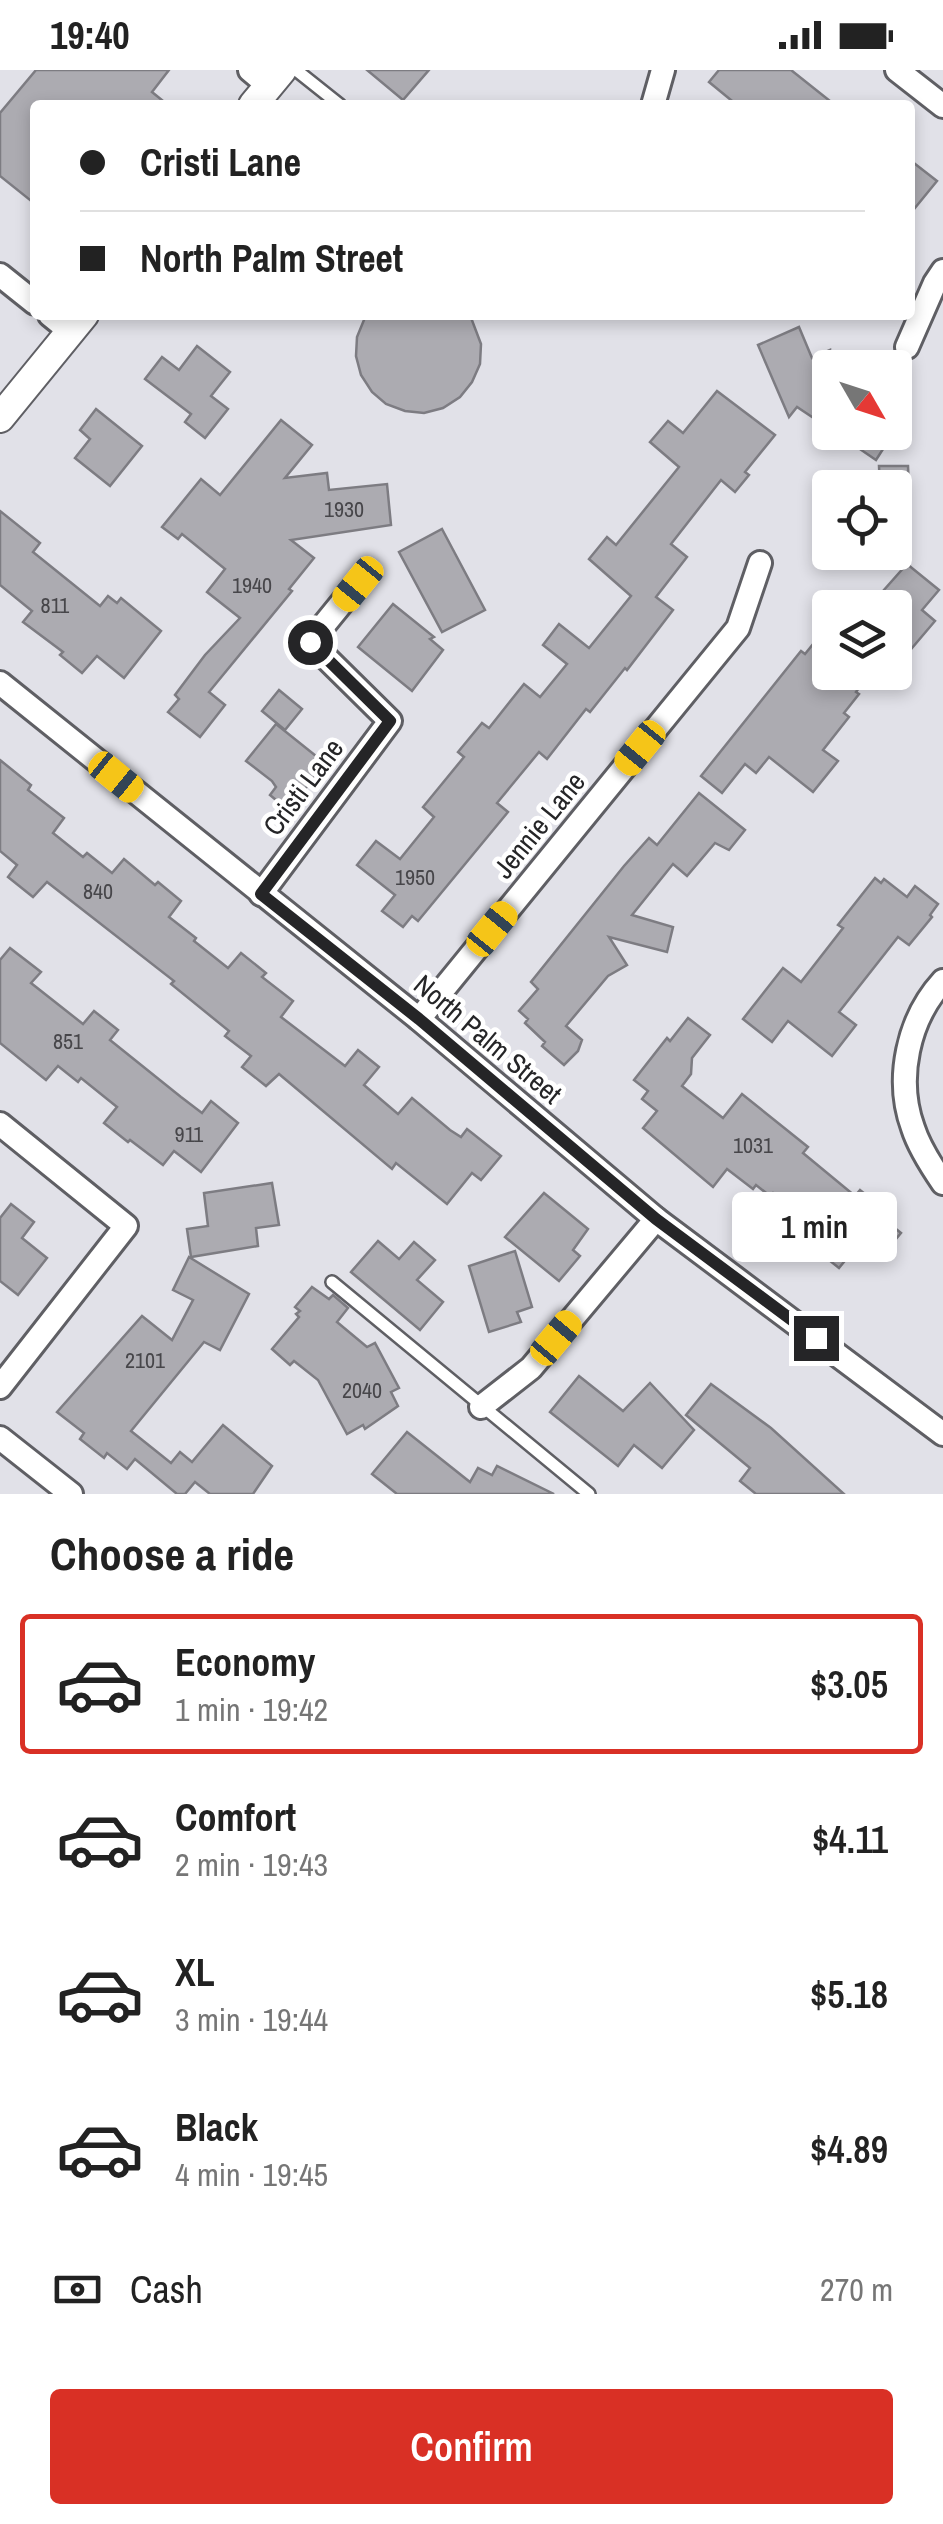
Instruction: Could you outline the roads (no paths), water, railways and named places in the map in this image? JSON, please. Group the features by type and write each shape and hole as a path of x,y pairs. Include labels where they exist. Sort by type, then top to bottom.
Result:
{"street":[{"path":"654,100 663,70"},
{"path":"897,70 943,106"},
{"path":"907,347 943,272"},
{"path":"0,275 30,299"},
{"path":"0,418 68,321"},
{"name":"Jennie Lane","path":"419,1019 738,628 760,563"},
{"name":"Cristi Lane","path":"261,894 390,721 310,642 358,584"},
{"name":"North Palm Street","path":"0,683 419,1019 656,1219 943,1434"},
{"path":"943,982 932,994 910,1038 904,1078 912,1127 943,1183"},
{"path":"0,1124 126,1226 0,1387"},
{"path":"481,1407 532,1368 656,1219"},
{"path":"0,1438 71,1494"}],"lane":[{"path":"296,70 334,100"},
{"path":"332,1282 590,1494"}]}
